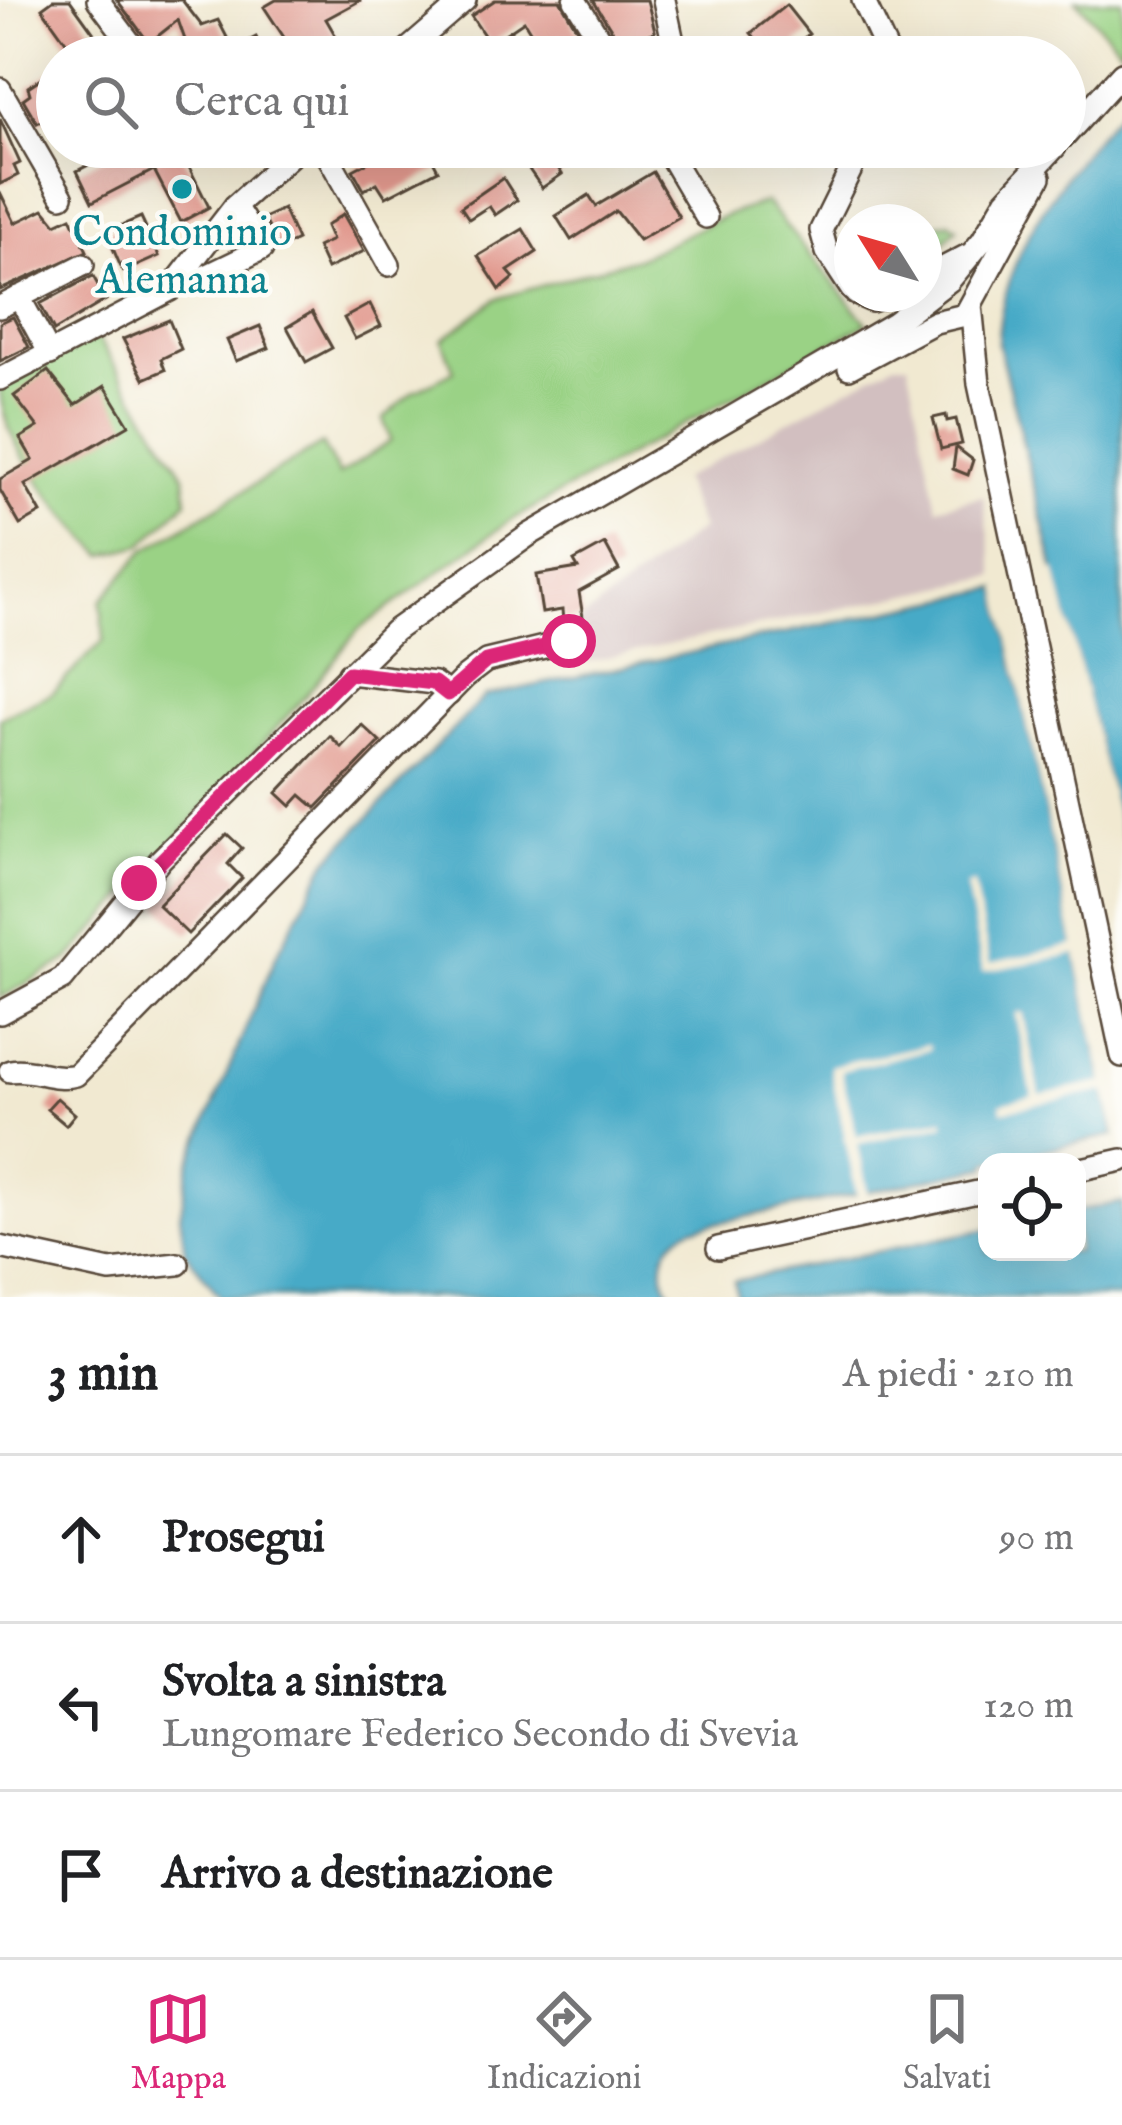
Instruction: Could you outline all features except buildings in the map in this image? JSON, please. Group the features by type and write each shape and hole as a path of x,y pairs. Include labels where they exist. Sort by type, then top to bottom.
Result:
{"street":[{"path":"98,0 125,36"},
{"path":"575,0 598,36"},
{"path":"664,0 672,36"},
{"path":"862,0 880,36"},
{"path":"420,36 454,3"},
{"path":"1086,114 1122,73"},
{"path":"0,88 36,135"},
{"path":"53,168 62,196"},
{"path":"0,379 152,301 184,275 235,206 277,168"},
{"path":"335,168 389,265"},
{"path":"677,168 706,217"},
{"path":"834,262 821,230 852,168"},
{"path":"942,277 971,254 1006,200 1036,168"},
{"path":"471,578 904,337 961,311 1047,168"},
{"path":"184,275 200,280 262,249 235,206"},
{"path":"50,354 10,302 83,265"},
{"path":"942,282 965,284 961,311 1122,1056"},
{"path":"942,309 961,311"},
{"path":"0,1013 63,980 139,883 394,631 529,535 860,346 900,312"},
{"path":"10,1071 76,1075 448,694 486,661 569,641"},
{"path":"349,673 434,683 448,694"},
{"path":"1086,1168 1122,1160"},
{"path":"718,1248 978,1192"},
{"path":"0,1247 110,1270 178,1264"}],"shaded area":[{"path":"895,363 908,363 937,507 983,496 995,576 581,663 573,626 701,529 682,479"}],"green space":[{"path":"1076,0 1122,0 1122,51"},
{"path":"766,202 834,283 834,312 858,312 867,323 508,522 358,630 306,695 68,960 0,998 0,718 52,693 104,640 101,601 144,551 322,444 339,475 391,441 383,419 413,392 454,371 442,340 496,299 640,257 724,216"},
{"path":"942,224 957,228 942,243"},
{"path":"96,336 185,476 187,501 142,545 104,555 53,500 22,454 10,431 0,385"}],"water":[{"path":"1122,107 1122,839 998,343 1010,277 1023,246 1072,168 1086,168 1086,151"},
{"path":"998,588 1115,1135 1030,1153 978,1153 978,1169 692,1228 673,1241 664,1258 664,1277 674,1297 220,1297 185,1252 180,1215 190,1162 276,956 327,861 485,696"},
{"path":"1122,1202 1122,1297 737,1297 734,1281 978,1231 978,1261 1086,1261 1086,1209"}],"pier":[{"path":"1056,570 1122,845 1116,840 1050,571"},
{"path":"1004,586 1121,1134 1118,1140 1105,1091 1002,1111 1001,1103 1032,1096 1016,1014 1023,1012 1040,1095 1104,1082 1076,954 983,972 966,885 974,883 990,963 1074,945 998,588"},
{"path":"929,1044 930,1049 841,1071 857,1136 944,1119 945,1124 858,1144 868,1195 857,1197 830,1066"}],"place":[{"name":"Condominio Alemanna","path":"182,189"}],"route":[{"path":"139,883 349,673 382,681 434,683 448,694 486,661 569,641"}]}
